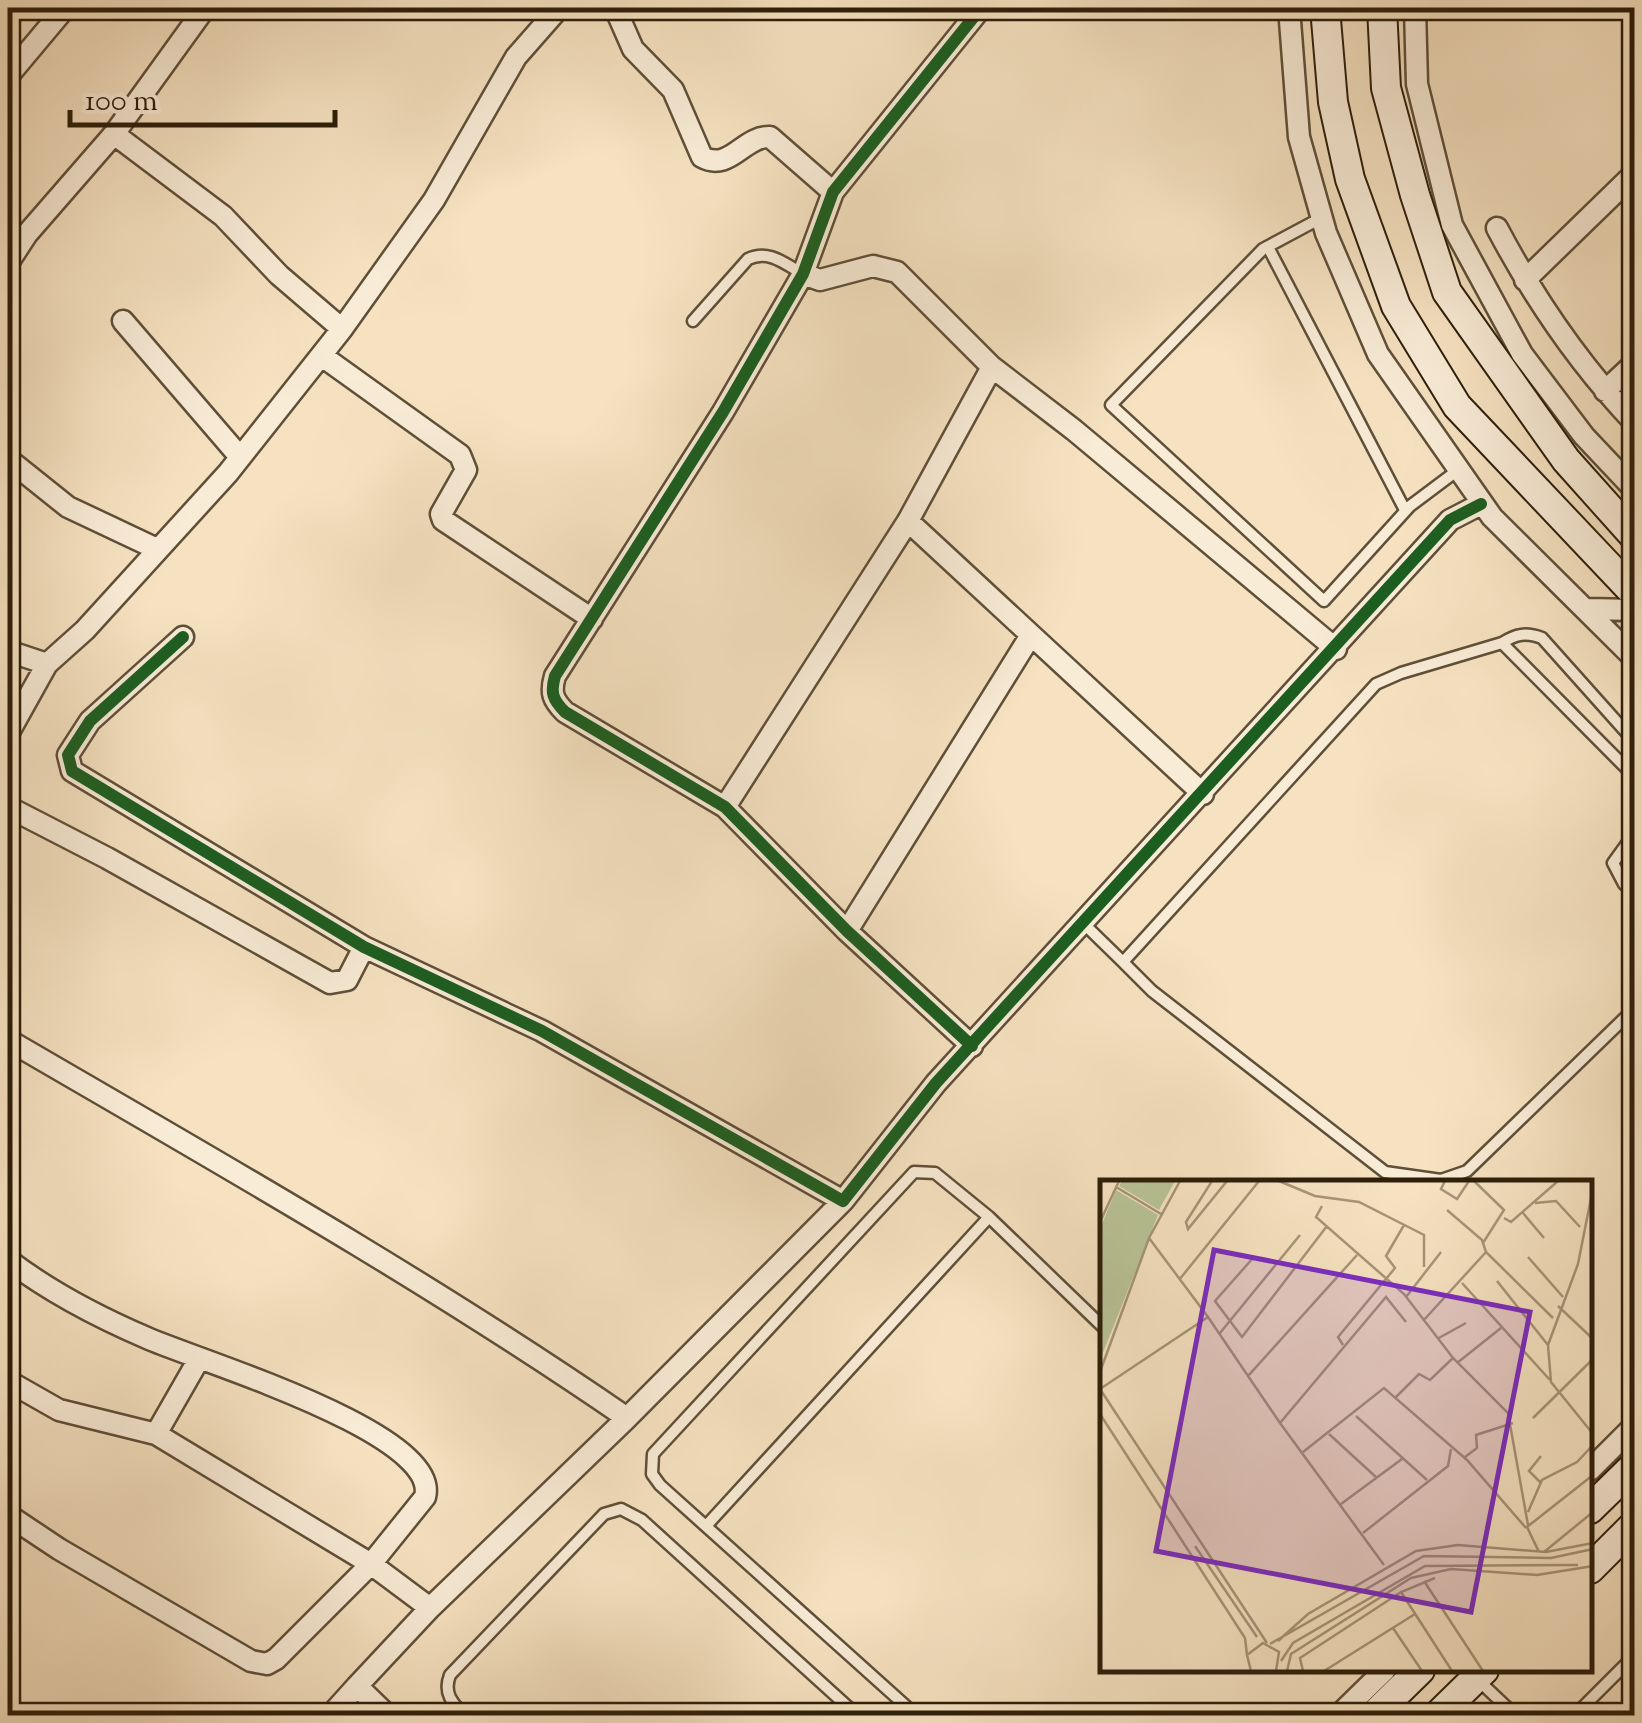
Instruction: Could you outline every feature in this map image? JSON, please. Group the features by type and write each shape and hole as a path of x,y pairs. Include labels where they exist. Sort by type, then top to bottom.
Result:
{"street":[{"path":"8,76 65,8"},
{"path":"8,263 27,234 114,134 205,8"},
{"path":"8,734 48,664 85,630 240,458 322,356 434,200 516,57 558,8"},
{"path":"616,8 633,49 673,90 702,157 715,162 725,160 754,139 770,137 832,192"},
{"path":"972,1046 848,931 725,807 565,712 554,701 551,688 554,676 723,412 803,274 832,192 981,8"},
{"path":"1289,8 1299,138 1321,218 1378,354 1481,504 1634,658"},
{"path":"1324,8 1334,102 1350,180 1396,306 1457,406 1634,593"},
{"path":"1382,8 1386,88 1415,196 1447,292 1566,460 1634,536"},
{"path":"1415,8 1417,84 1452,224 1522,354 1584,436 1634,489"},
{"path":"114,134 223,216 279,275 342,329"},
{"path":"1526,280 1634,174"},
{"path":"1497,228 1526,280 1605,391 1634,422"},
{"path":"803,274 820,280 873,266 897,272 992,367 1074,430 1336,649"},
{"path":"122,321 240,458"},
{"path":"322,356 460,455 466,470 444,506 443,520 592,619"},
{"path":"1605,391 1634,364"},
{"path":"725,807 908,520 992,367"},
{"path":"8,459 68,506 156,549"},
{"path":"330,1716 430,1608 843,1201 936,1083 1450,520 1481,504"},
{"path":"908,520 1202,794"},
{"path":"1588,609 1634,610"},
{"path":"848,931 1031,635"},
{"path":"184,637 90,721 68,755 72,772 364,947 542,1031 843,1201"},
{"path":"8,651 48,664"},
{"path":"8,807 330,983 347,980 364,947"},
{"path":"8,1040 541,1359 627,1418"},
{"path":"8,1260 32,1278 108,1320 373,1430 410,1458 426,1477 428,1487 426,1497 370,1564 276,1659 259,1664 59,1549 8,1515"},
{"path":"156,1434 199,1359"},
{"path":"8,1380 59,1410 156,1434 370,1564 430,1608"},
{"path":"1592,1468 1634,1426"},
{"path":"1592,1507 1634,1466"},
{"path":"1592,1567 1634,1526"},
{"path":"1338,1716 1382,1673"},
{"path":"1373,1716 1417,1673"},
{"path":"1438,1716 1480,1674"},
{"path":"357,1686 388,1716"}],"lane":[{"path":"1321,218 1268,247 1110,405 1324,600 1406,510 1458,470"},
{"path":"1268,247 1406,510"},
{"path":"692,321 748,259 772,257 803,274"},
{"path":"1124,962 1376,684 1502,644 1514,635 1531,634 1542,638 1634,740"},
{"path":"1502,644 1634,776"},
{"path":"1634,834 1614,863 1634,894"},
{"path":"1084,923 1152,991 1385,1172 1441,1180 1467,1171 1634,1009"},
{"path":"917,1716 652,1474 654,1454 905,1179 923,1170 935,1173 988,1217 1100,1324"},
{"path":"706,1526 988,1217"},
{"path":"465,1716 448,1695 450,1675 604,1514 621,1509 642,1520 858,1716"},
{"path":"1574,1716 1634,1656"},
{"path":"1480,1674 1516,1716"}],"cycle path":[{"path":"972,1046 847,931 725,807 565,712 555,700 553,687 555,676 723,412 803,274 833,192 981,8"},
{"path":"183,637 90,721 68,755 72,771 364,947 542,1031 843,1201 936,1083 1450,520 1481,504"}]}
